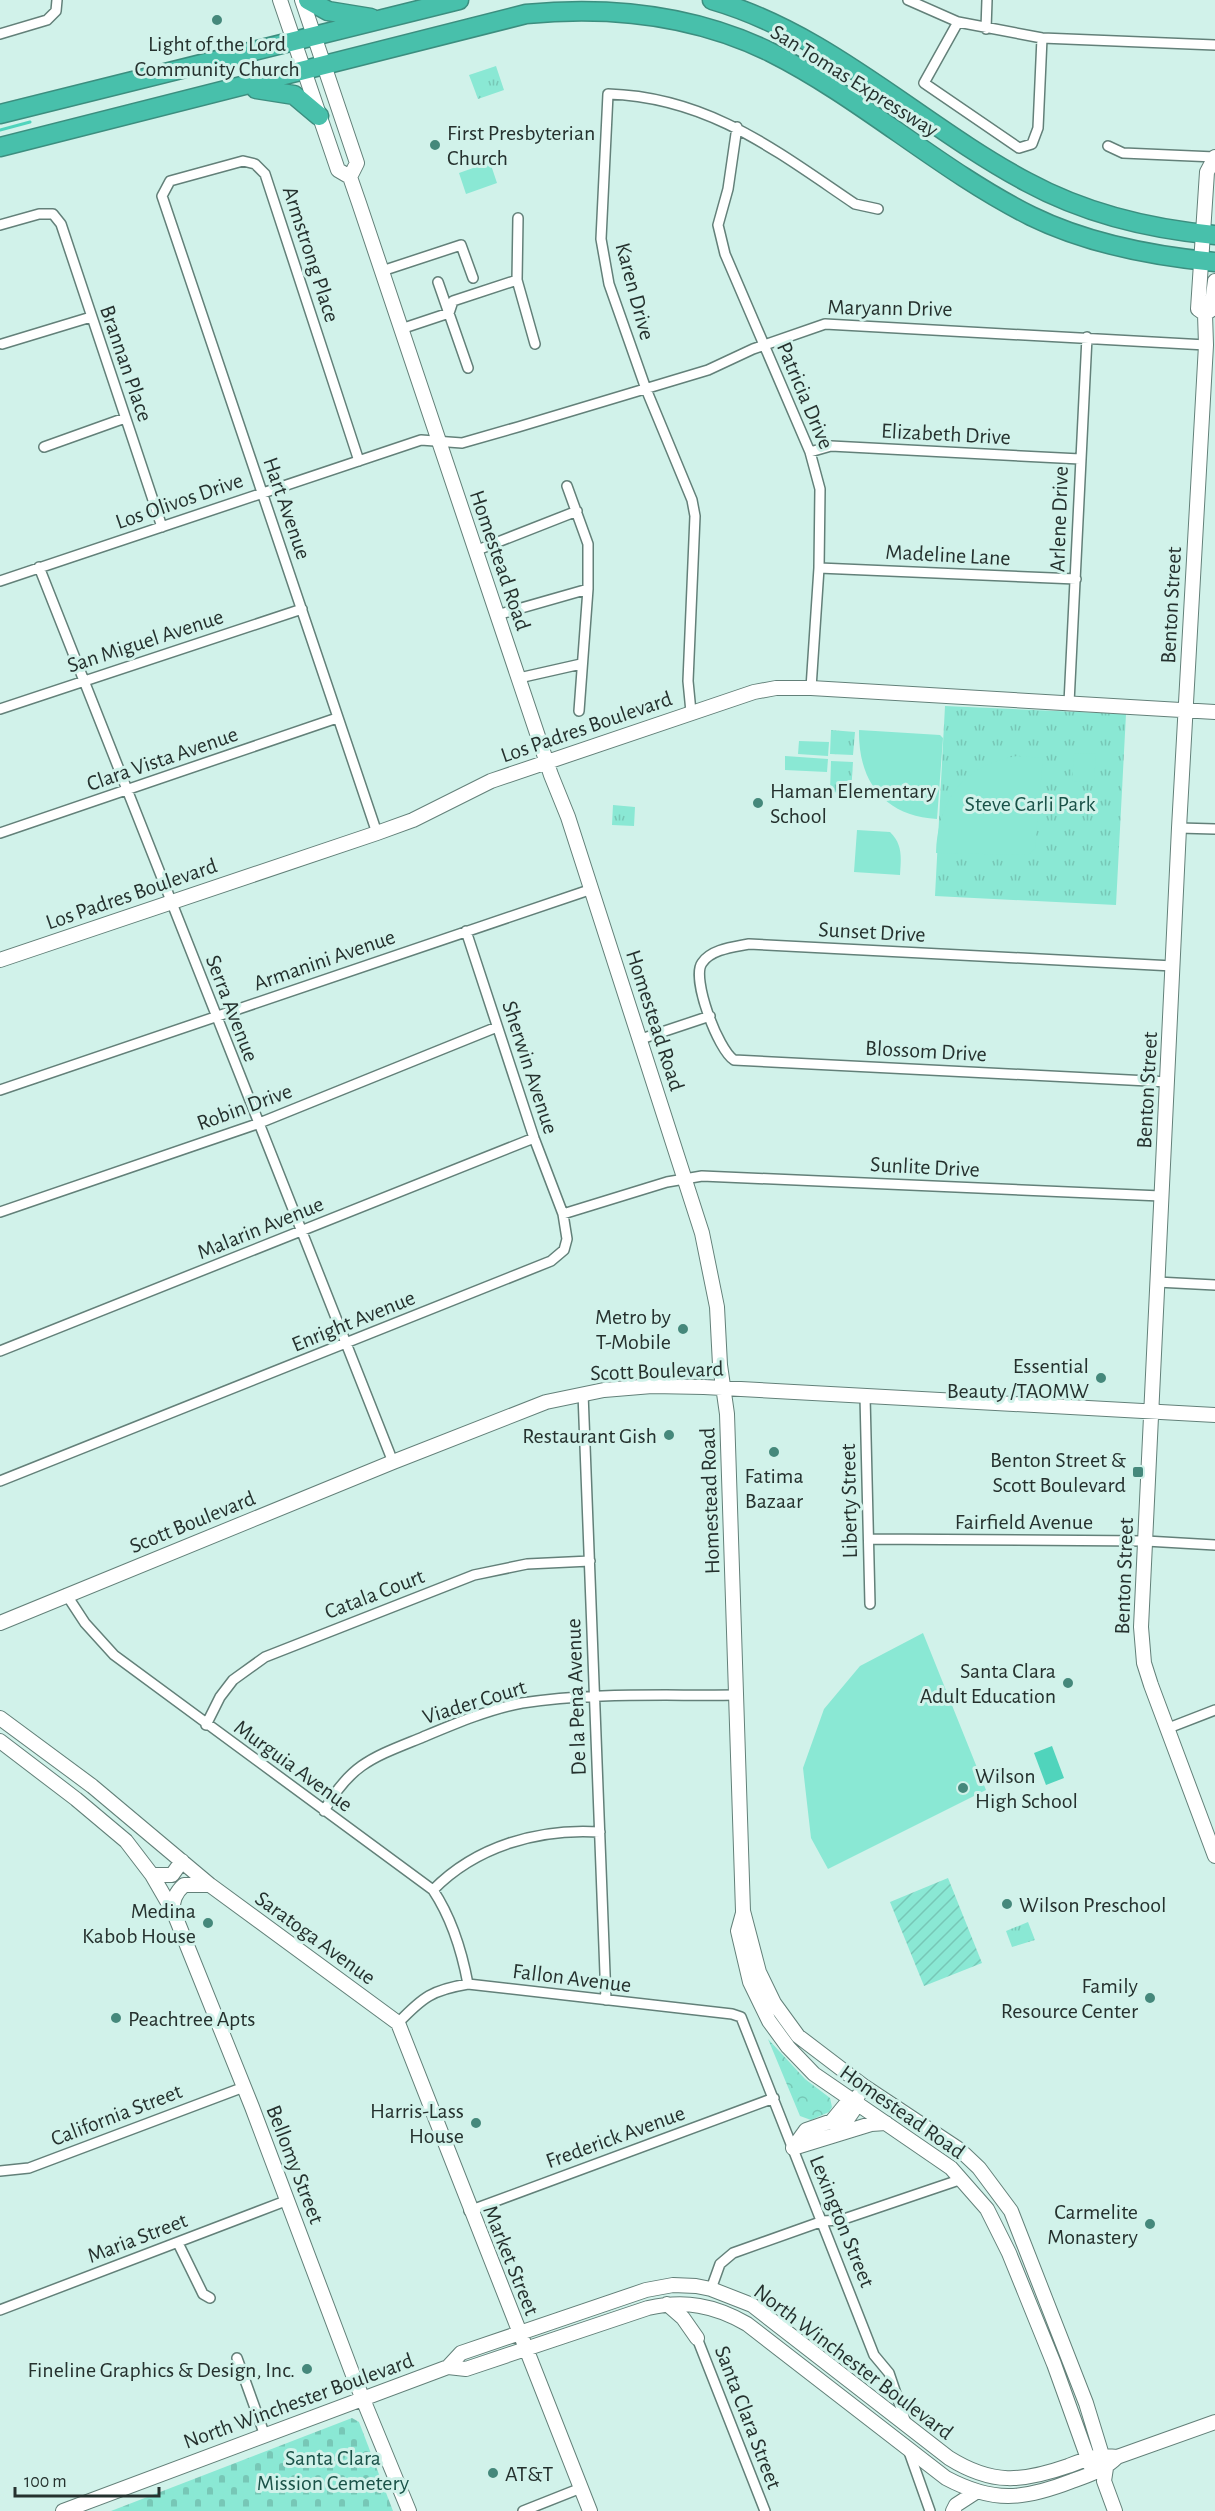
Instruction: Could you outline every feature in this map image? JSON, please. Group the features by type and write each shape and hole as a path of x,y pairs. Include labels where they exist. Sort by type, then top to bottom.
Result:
{"highway":[{"path":"308,0 328,11 379,19"},
{"path":"0,114 459,0"},
{"name":"San Tomas Expressway","path":"712,0 769,21 814,45 988,159 1054,196 1111,217 1158,228 1209,234"},
{"name":"San Tomas Expressway","path":"0,147 242,88 526,14 567,10 609,11 650,15 692,24 731,36 769,52 804,72 995,196 1032,216 1102,243 1152,254 1208,261"},
{"path":"242,88 289,93 319,116"}],"main road":[{"name":"Homestead Road","path":"280,0 338,170 350,177 475,551 592,890 686,1178 713,1276 727,1414 743,1911 759,1971 774,2003 798,2036 865,2087 960,2150 979,2168 1011,2211 1069,2355 1101,2454 1101,2474 1115,2511"},
{"name":"Homestead Road","path":"302,0 357,164 350,177"},
{"name":"Benton Street","path":"1215,157 1207,172 1208,261 1198,309 1205,314 1210,345 1185,710 1168,1082 1156,1282 1141,1644 1144,1662 1166,1729 1212,1837 1215,1856"},
{"name":"Benton Street","path":"1205,314 1212,310 1215,281"},
{"name":"Los Padres Boulevard","path":"0,960 377,833 413,820 491,781 753,692 776,688 811,688 1215,712"},
{"name":"Scott Boulevard","path":"0,1623 66,1594 393,1462 546,1402 583,1393 652,1386 723,1388 1215,1415"},
{"name":"Saratoga Avenue","path":"0,1718 92,1786 210,1885 398,2023"},
{"name":"Bellomy Street","path":"0,1741 76,1799 126,1842 152,1875 174,1913 288,2200 353,2375 409,2511"},
{"path":"152,1875 172,1875 182,1862"},
{"path":"174,1913 172,1903 180,1888 192,1883 210,1885"},
{"name":"Homestead Road","path":"743,1911 738,1931 750,1982 769,2021 788,2046 814,2074 854,2103 926,2149 962,2179 987,2209 1005,2245 1054,2364 1087,2459 1101,2474"},
{"name":"Market Street","path":"398,2023 469,2211 590,2511"},
{"path":"837,2134 853,2111 854,2103 865,2087"},
{"path":"793,2148 806,2130 832,2121 846,2104 854,2103"},
{"path":"793,2148 871,2124 886,2123"},
{"name":"North Winchester Boulevard","path":"448,2367 461,2353 646,2290 673,2285 711,2289 739,2299 766,2314 964,2468 996,2478 1018,2479 1041,2475 1101,2454"},
{"path":"668,2304 683,2318 697,2338"},
{"name":"North Winchester Boulevard","path":"63,2511 264,2433 448,2367 466,2369 632,2313 668,2304 708,2307 728,2313 747,2324 946,2478 976,2492 1020,2497 1101,2474"},
{"path":"1101,2474 1117,2457 1215,2422"},
{"path":"1101,2454 1117,2457"},
{"path":"952,2511 956,2505 976,2492"}],"street":[{"path":"0,34 47,20 56,11 57,0"},
{"path":"908,0 958,22 1042,38 1215,45"},
{"path":"986,29 987,0"},
{"path":"958,22 924,83 1018,148 1032,144 1038,128 1042,38"},
{"name":"Karen Drive","path":"691,712 688,681 695,516 692,501 646,389 609,284 601,239 608,94 636,95 685,105 737,127 855,204 878,208"},
{"name":"Patricia Drive","path":"737,127 728,189 718,231 810,452 820,489 819,568 811,688"},
{"path":"1108,146 1124,153 1215,157"},
{"name":"Armstrong Place","path":"162,196 170,181 243,161 261,168 265,174 359,461"},
{"name":"Hart Avenue","path":"162,196 377,833"},
{"name":"Brannan Place","path":"0,225 39,214 53,214 61,224 90,317 162,527"},
{"path":"518,218 517,280 535,344"},
{"path":"381,271 461,245 473,278"},
{"path":"401,329 448,313 453,302 517,280"},
{"path":"438,282 468,368"},
{"path":"2,344 90,317"},
{"name":"Maryann Drive","path":"439,442 464,443 646,389 708,370 764,345 825,324 1210,345"},
{"name":"Arlene Drive","path":"1069,703 1087,337"},
{"path":"44,447 125,418"},
{"name":"Los Olivos Drive","path":"0,581 421,440 439,442"},
{"name":"Elizabeth Drive","path":"810,452 831,446 1080,459"},
{"path":"567,486 588,544 588,590 579,711"},
{"path":"475,551 577,511"},
{"name":"Serra Avenue","path":"39,567 393,1462"},
{"name":"Madeline Lane","path":"819,568 1076,579"},
{"path":"497,615 588,590"},
{"name":"San Miguel Avenue","path":"0,709 302,609"},
{"path":"519,678 581,664"},
{"name":"Clara Vista Avenue","path":"0,833 337,718"},
{"path":"1179,828 1215,829"},
{"name":"Armanini Avenue","path":"0,1090 216,1015 592,890"},
{"name":"Sherwin Avenue","path":"466,931 534,1138 563,1214"},
{"name":"Sunset Drive","path":"710,1016 697,974 703,961 717,952 749,944 1173,966"},
{"path":"641,1039 710,1016"},
{"name":"Blossom Drive","path":"710,1016 728,1057 743,1061 1168,1082"},
{"name":"Robin Drive","path":"0,1212 258,1124 497,1027"},
{"name":"Malarin Avenue","path":"0,1351 534,1138"},
{"name":"Sunlite Drive","path":"686,1178 717,1176 1161,1196"},
{"path":"563,1214 645,1188 686,1178"},
{"name":"Enright Avenue","path":"0,1481 551,1261 564,1250 567,1239 563,1214"},
{"path":"1156,1282 1215,1286"},
{"name":"De la Pena Avenue","path":"583,1393 606,2000"},
{"name":"Liberty Street","path":"865,1396 870,1604"},
{"name":"Fairfield Avenue","path":"869,1539 1146,1541 1215,1545"},
{"name":"Catala Court","path":"206,1725 220,1697 233,1680 265,1657 474,1575 527,1564 590,1561"},
{"name":"Murguia Avenue","path":"66,1594 85,1623 114,1656 433,1890 443,1905 464,1964 468,1984"},
{"name":"Viader Court","path":"324,1811 345,1779 357,1767 374,1757 450,1725 520,1703 594,1697 737,1695"},
{"path":"1166,1729 1215,1710"},
{"path":"433,1890 450,1872 476,1856 535,1836 572,1831 600,1832"},
{"name":"Fallon Avenue","path":"398,2023 425,1996 468,1984 732,2014 741,2017 747,2028"},
{"name":"Lexington Street","path":"747,2028 874,2355 889,2373 907,2425"},
{"name":"California Street","path":"0,2171 29,2168 244,2087"},
{"name":"Frederick Avenue","path":"469,2211 774,2098"},
{"path":"711,2289 720,2264 728,2256 823,2221 841,2220 962,2179"},
{"name":"Maria Street","path":"0,2310 288,2200"},
{"path":"178,2243 203,2294 210,2298"},
{"name":"Santa Clara Street","path":"697,2338 765,2511"},
{"path":"237,2358 264,2433"},
{"path":"908,2450 930,2511"},
{"path":"523,2511 580,2488"}],"green space":[{"path":"496,66 504,90 478,99 469,75"},
{"path":"490,162 497,183 466,194 459,173"},
{"name":"Steve Carli Park","path":"945,706 1126,714 1116,905 935,896"},
{"path":"831,730 855,732 853,755 830,754"},
{"path":"859,730 940,735 943,738 937,819 902,811 878,792 869,780 863,765"},
{"path":"799,741 829,742 828,756 798,754"},
{"path":"1074,753 1096,754 1094,782 1072,781"},
{"path":"785,756 828,759 827,772 785,770"},
{"path":"1017,756 1043,758 1035,849 1028,855 936,853 942,817 948,801 957,788 982,768"},
{"path":"831,761 853,762 851,793 830,792"},
{"path":"613,805 635,807 634,826 612,825"},
{"path":"857,830 890,832 899,847 900,875 854,872"},
{"path":"923,1633 986,1790 828,1869 811,1838 803,1768 824,1709 860,1666"},
{"path":"948,1878 982,1963 924,1986 890,1902"},
{"path":"1028,1922 1035,1940 1012,1947 1006,1931"},
{"path":"768,2039 805,2079 830,2098 832,2107 829,2112 811,2120 800,2116"},
{"name":"Santa Clara Mission Cemetery","path":"352,2418 359,2422 393,2511 111,2511"}],"shaded area":[{"path":"1052,1746 1064,1778 1046,1785 1034,1753"}],"waterway":[{"path":"0,130 30,122"}],"place":[{"name":"Light of the Lord Community Church","path":"217,20"},
{"name":"First Presbyterian Church","path":"435,145"},
{"name":"Haman Elementary School","path":"758,803"},
{"name":"Metro by T-Mobile","path":"683,1329"},
{"name":"Essential Beauty /TAOMW","path":"1101,1378"},
{"name":"Restaurant Gish","path":"669,1435"},
{"name":"Fatima Bazaar","path":"774,1452"},
{"name":"Benton Street & Scott Boulevard","path":"1138,1472"},
{"name":"Santa Clara Adult Education","path":"1068,1683"},
{"name":"Wilson High School","path":"963,1788"},
{"name":"Wilson Preschool","path":"1007,1904"},
{"name":"Medina Kabob House","path":"208,1923"},
{"name":"Family Resource Center","path":"1150,1998"},
{"name":"Peachtree Apts","path":"116,2018"},
{"name":"Harris-Lass House","path":"476,2123"},
{"name":"Carmelite Monastery","path":"1150,2224"},
{"name":"Fineline Graphics & Design, Inc.","path":"307,2369"},
{"name":"AT&T","path":"493,2473"}]}
